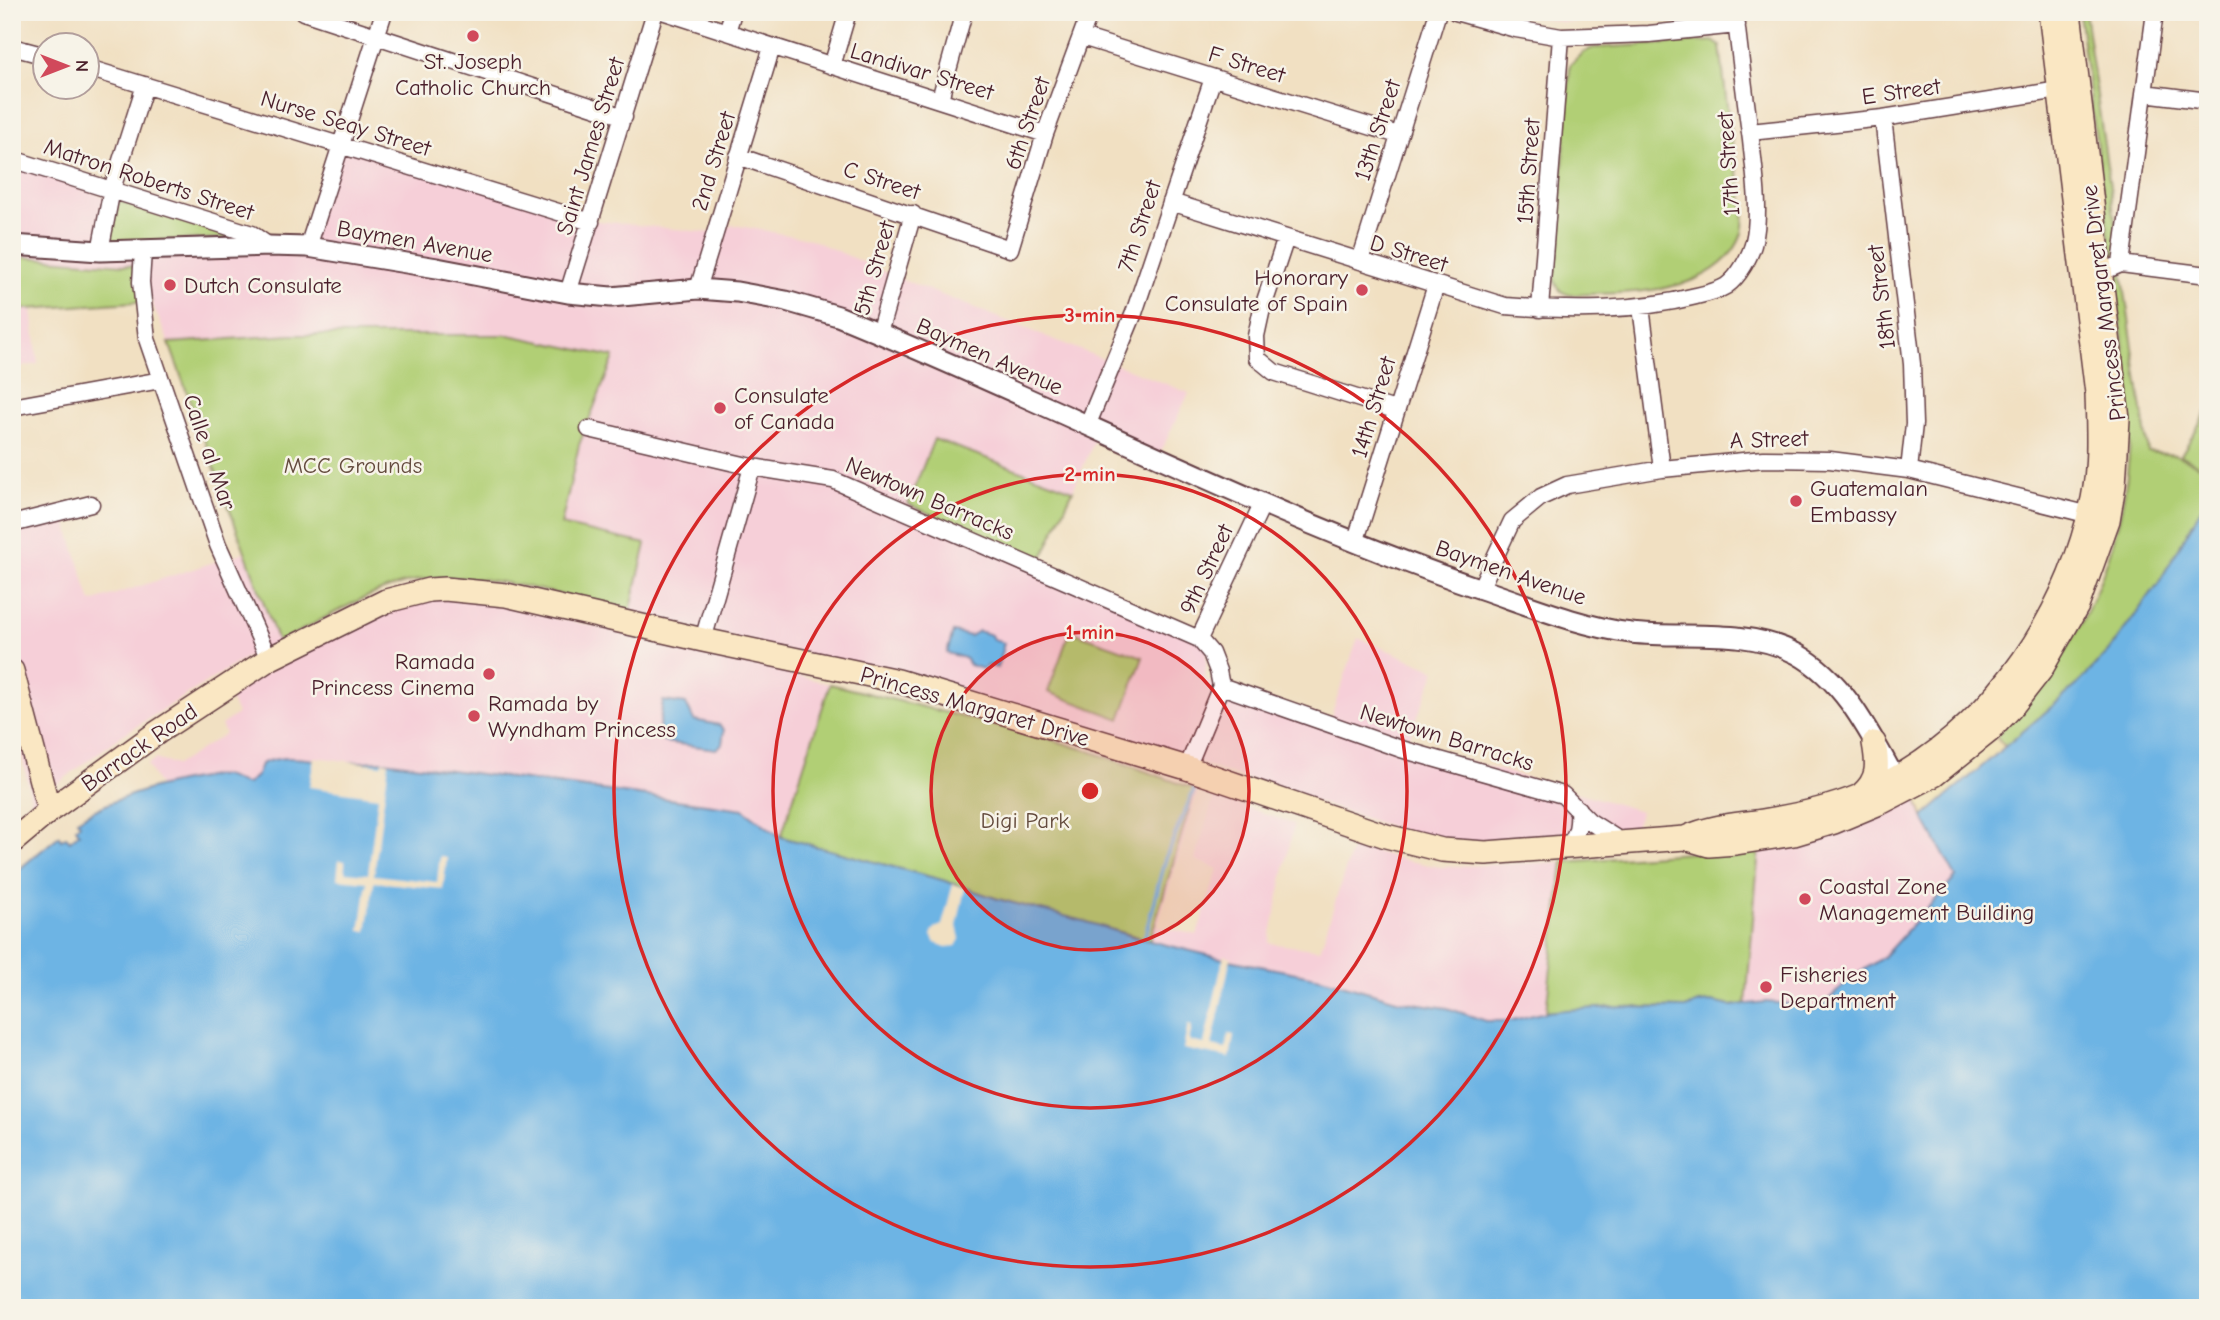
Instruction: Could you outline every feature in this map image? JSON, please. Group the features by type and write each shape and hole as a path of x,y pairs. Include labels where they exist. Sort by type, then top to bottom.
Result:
{"main road":[{"name":"Princess Margaret Drive","path":"1685,838 1709,845 1794,834 1834,822 1898,784 1981,712 2028,653 2059,599 2114,485 2118,419 2059,90 2050,12"},
{"name":"Princess Margaret Drive","path":"2069,12 2092,277"},
{"name":"Princess Margaret Drive","path":"270,659 386,601 445,589 506,595 898,681 1187,768 1385,836 1442,850 1486,853 1685,838 1706,829 1831,806 1860,795 1934,775 1974,745 2011,708 2040,671 2077,606 2098,517"},
{"name":"Barrack Road","path":"12,842 49,811 158,732 270,659"},
{"path":"12,671 49,811"},
{"path":"1874,743 1899,762 1925,759"},
{"path":"1860,795 1869,788 1877,774 1874,743"}],"street":[{"path":"303,12 624,117"},
{"path":"308,247 384,12"},
{"name":"Saint James Street","path":"568,293 656,12"},
{"name":"Landivar Street","path":"665,12 1045,134"},
{"path":"727,32 733,12"},
{"path":"832,66 848,12"},
{"path":"940,99 964,12"},
{"name":"6th Street","path":"1010,249 1045,134 1090,12"},
{"name":"13th Street","path":"1360,261 1438,12"},
{"path":"1457,12 1516,29 1561,37 1649,34 1736,19"},
{"path":"2121,264 2155,12"},
{"name":"17th Street","path":"1641,307 1675,302 1727,285 1744,265 1754,241 1756,208 1750,132 1736,19"},
{"name":"F Street","path":"1082,37 1398,135"},
{"name":"15th Street","path":"1540,309 1561,37"},
{"path":"12,47 32,52"},
{"name":"2nd Street","path":"698,289 772,47"},
{"name":"Nurse Seay Street","path":"102,72 591,222"},
{"name":"7th Street","path":"1087,426 1134,313 1213,78"},
{"path":"100,251 112,189 145,85"},
{"name":"E Street","path":"1750,132 1883,118 2059,90"},
{"path":"2144,93 2208,101"},
{"name":"18th Street","path":"1883,118 1912,364 1914,424 1909,470"},
{"name":"C Street","path":"738,156 1010,249"},
{"name":"Matron Roberts Street","path":"12,159 252,234 269,246"},
{"name":"D Street","path":"1171,202 1505,306 1540,309 1641,307"},
{"name":"5th Street","path":"880,333 913,214"},
{"path":"1286,238 1261,313 1256,336 1257,358 1274,372 1395,410"},
{"name":"Baymen Avenue","path":"12,245 100,251 308,247 568,293 611,297 698,289 737,292 786,301 838,316 880,333 1262,505 1354,543 1480,589 1628,633 1738,637 1785,649 1812,664 1833,682 1857,714 1898,784"},
{"name":"Calle al Mar","path":"143,251 141,282 147,339 218,545 270,659"},
{"path":"2092,277 2121,264 2208,275"},
{"name":"14th Street","path":"1354,543 1436,285"},
{"path":"1641,307 1662,469"},
{"path":"12,407 162,380"},
{"name":"Newtown Barracks","path":"589,429 752,467 833,480 1199,639"},
{"name":"A Street","path":"1480,589 1512,521 1541,497 1567,485 1662,469 1765,459 1830,460 1909,470 2098,517"},
{"path":"703,640 752,467"},
{"path":"12,524 91,503"},
{"name":"9th Street","path":"1221,686 1211,653 1199,639 1262,505"},
{"path":"1187,768 1221,686"},
{"name":"Newtown Barracks","path":"1221,686 1401,749 1563,795 1602,831 1623,842"},
{"path":"1568,846 1577,829 1577,809"}],"shaded area":[{"path":"1513,12 1663,12 1663,16 1603,22 1561,22"},
{"path":"333,142 588,220 713,233 733,225 810,239 896,277 1189,393 1153,468 1096,437 1073,490 934,439 908,504 1208,638 1205,680 1330,719 1358,638 1436,670 1407,743 1641,811 1634,829 1527,844 1443,844 1096,729 630,612 561,526 579,445 613,357 509,335 292,335 169,343 136,266 12,256 12,164 110,199 258,241 312,236"},
{"path":"32,308 38,364 12,368 12,310"},
{"path":"62,508 91,602 245,552 278,642 242,660 121,736 32,803 12,708 12,521"},
{"name":"Ramada by Wyndham Princess","path":"469,598 708,652 830,684 781,837 743,809 383,761 278,759 261,764 257,775 247,784 237,783 225,775 160,787 147,765 155,759 176,765 225,734 221,725 237,714 229,697 296,654 406,600"},
{"path":"1195,789 1198,790 1157,926 1197,935 1218,869 1195,860 1214,796 1294,824 1269,943 1320,950 1353,845 1439,867 1563,862 1546,1012 1510,1021 1486,1021 1447,1008 1400,1001 1321,978 1224,959 1150,940"},
{"path":"1915,794 1923,817 1956,877 1883,957 1849,980 1820,1008 1810,1010 1790,1004 1766,1002 1746,1004 1759,848"}],"green space":[{"path":"2079,12 2085,12 2148,452 2176,455 2200,466 2181,455 2208,410 2208,497 2158,584 2108,652 2077,685 2005,747 1996,736 2046,681 2081,624 2095,593 2117,528 2128,461 2130,428 2126,365"},
{"path":"1713,41 1720,46 1730,130 1743,200 1743,223 1739,242 1721,264 1688,282 1674,286 1615,293 1571,295 1562,292 1555,280 1570,65 1583,52 1593,48"},
{"path":"110,199 258,237 100,243"},
{"path":"12,256 136,266 151,301 12,310"},
{"name":"MCC Grounds","path":"292,335 509,335 614,357 579,445 561,525 646,544 630,612 520,585 462,578 435,578 409,582 375,593 278,642 169,343"},
{"path":"934,439 1073,490 1040,563 908,504"},
{"path":"1070,631 1143,657 1120,719 1048,692"},
{"name":"Digi Park","path":"830,684 1040,736 1195,789 1150,940 781,837"},
{"path":"1759,848 1746,1004 1731,1006 1711,1002 1685,1008 1615,1007 1546,1012 1563,862"}],"sand":[{"path":"1996,736 2005,747 1923,817 1915,794"}],"water":[{"path":"2208,497 2208,1308 12,1308 12,875 59,836 61,840 66,837 70,841 79,833 76,828 80,824 77,820 119,799 164,785 212,776 225,776 247,784 257,775 261,764 278,759 383,761 743,809 781,837 942,880 998,899 1138,938 1224,959 1321,978 1400,1001 1447,1008 1486,1021 1509,1021 1564,1010 1615,1007 1685,1008 1711,1002 1731,1006 1766,1002 1790,1004 1810,1010 1820,1008 1849,980 1883,957 1956,877 1923,817 2077,685 2108,652 2158,584"},
{"path":"978,631 1004,643 997,668 988,665 983,669 969,665 965,658 947,653 953,632 970,636"},
{"path":"663,701 686,704 694,720 719,725 724,730 722,744 716,749 664,742 658,734"}],"pier":[{"path":"314,757 382,765 383,761 389,762 374,875 437,882 440,856 447,857 443,889 374,882 367,931 360,931 367,882 337,879 339,860 345,861 345,872 368,874 378,797 309,787"},
{"path":"953,884 965,888 957,926 960,939 956,946 946,947 935,943 931,935 935,928 942,925"},
{"path":"1224,955 1231,957 1212,1046 1226,1049 1229,1034 1234,1035 1230,1058 1183,1049 1188,1025 1192,1026 1189,1041 1204,1044"}],"waterway":[{"path":"1145,937 1165,860 1194,790"}],"place":[{"name":"St. Joseph Catholic Church","path":"473,36"},
{"name":"Dutch Consulate","path":"170,285"},
{"name":"Honorary Consulate of Spain","path":"1362,290"},
{"name":"Consulate of Canada","path":"720,408"},
{"name":"Guatemalan Embassy","path":"1796,501"},
{"name":"Ramada Princess Cinema","path":"489,674"},
{"name":"Ramada by Wyndham Princess","path":"474,716"},
{"name":"Coastal Zone Management Building","path":"1805,899"},
{"name":"Fisheries Department","path":"1766,987"}]}
